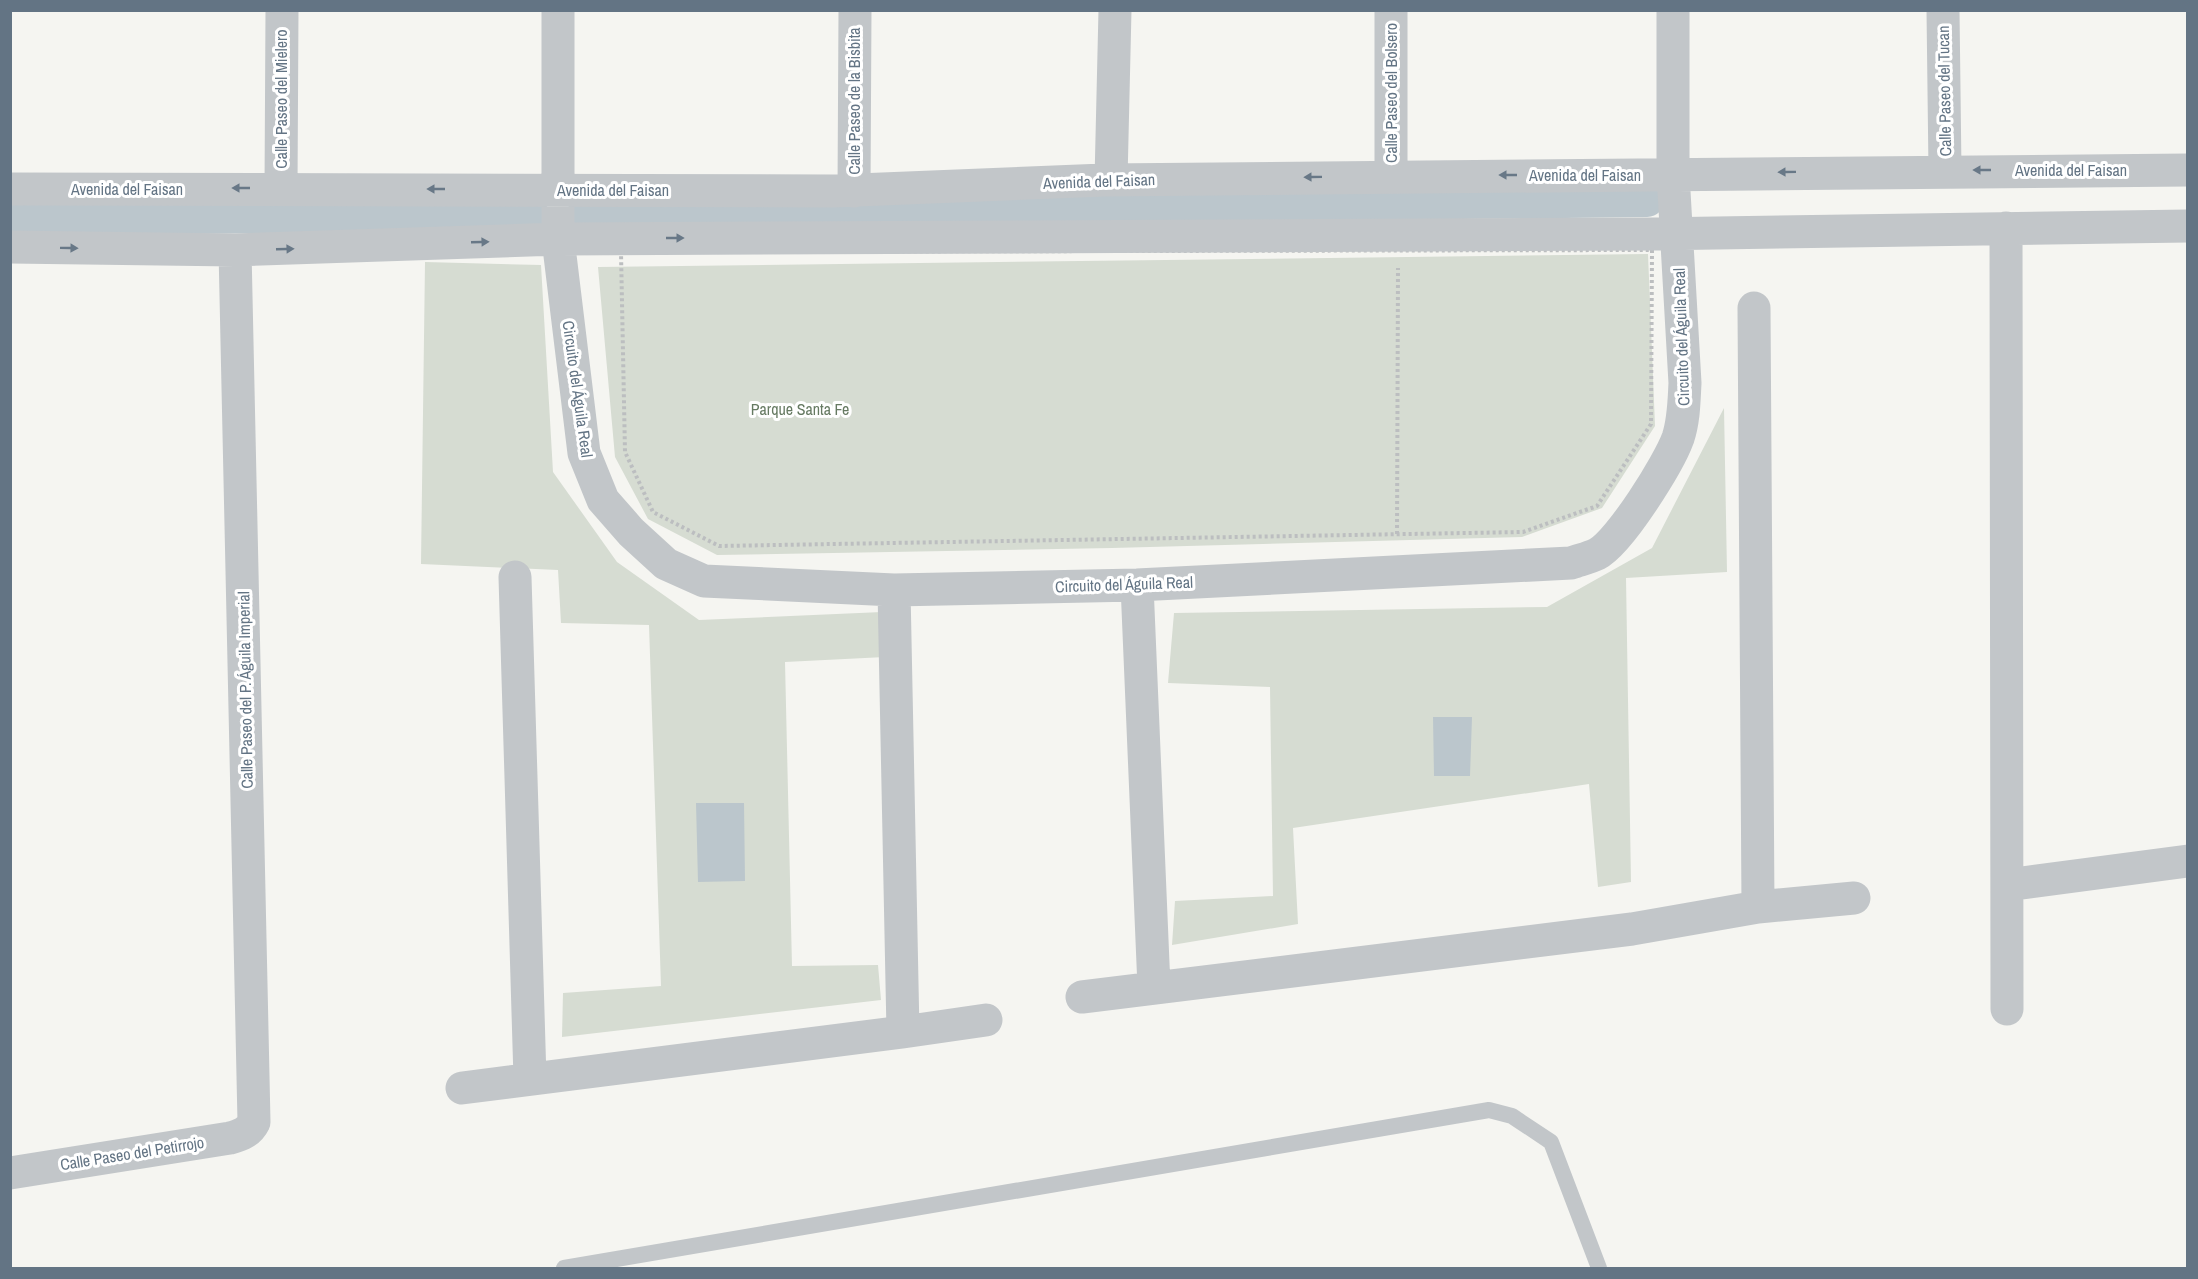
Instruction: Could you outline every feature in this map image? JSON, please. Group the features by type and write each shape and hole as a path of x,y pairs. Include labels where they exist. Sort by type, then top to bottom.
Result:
{"street":[{"name":"Calle Paseo del Mielero","path":"281,188 282,10"},
{"name":"Circuito del Águila Real","path":"558,10 558,239 584,453 603,500 631,532 666,564 704,581 894,590 1137,585 1571,563 1598,553 1620,531 1654,484 1678,438 1684,411 1685,383 1673,174 1672,10"},
{"name":"Calle Paseo de la Bisbita","path":"854,191 855,10"},
{"path":"1111,180 1115,10"},
{"name":"Calle Paseo del Bolsero","path":"1391,10 1391,176"},
{"name":"Calle Paseo del Tucan","path":"1943,10 1945,171"},
{"name":"Avenida del Faisan","path":"10,189 854,191 1111,180 2187,170"},
{"path":"10,247 234,250 558,239 1677,233 2187,226"},
{"path":"2006,228 2007,1009"},
{"name":"Calle Paseo del P. Águila Imperial","path":"234,250 255,1115 250,1128"},
{"path":"1754,308 1758,907"},
{"path":"515,577 530,1079"},
{"path":"1137,585 1154,987"},
{"path":"894,590 903,1032"},
{"path":"2007,885 2187,861"},
{"path":"1082,997 1632,929 1758,907 1854,898"},
{"path":"462,1088 986,1020"},
{"name":"Calle Paseo del Petirrojo","path":"10,1173 230,1138 241,1135 250,1128"}],"lane":[{"path":"564,1269 1488,1110 1512,1116 1551,1142 1599,1269"}],"path":[{"path":"1652,250 1651,424 1597,506 1523,532 1396,534 719,546 653,512 625,452 621,252 1652,250"},
{"path":"1396,534 1398,257"}],"green space":[{"name":"Parque Santa Fe","path":"1648,254 1655,426 1602,508 1522,537 1112,548 717,555 648,519 615,457 598,267"},
{"path":"425,262 541,265 553,472 617,562 699,620 882,612 885,657 785,662 792,966 878,965 881,1000 562,1037 563,993 661,986 649,625 561,623 558,570 421,564"},
{"path":"1724,408 1727,572 1626,578 1631,882 1598,887 1589,784 1293,828 1298,924 1172,945 1175,901 1273,896 1270,687 1168,683 1174,613 1547,607 1652,548"}],"shaded area":[{"path":"1433,717 1472,717 1470,776 1434,776"},
{"path":"696,803 744,803 745,881 698,882"}],"waterway":[{"path":"586,211 1647,199"},
{"path":"10,218 530,212"}]}
